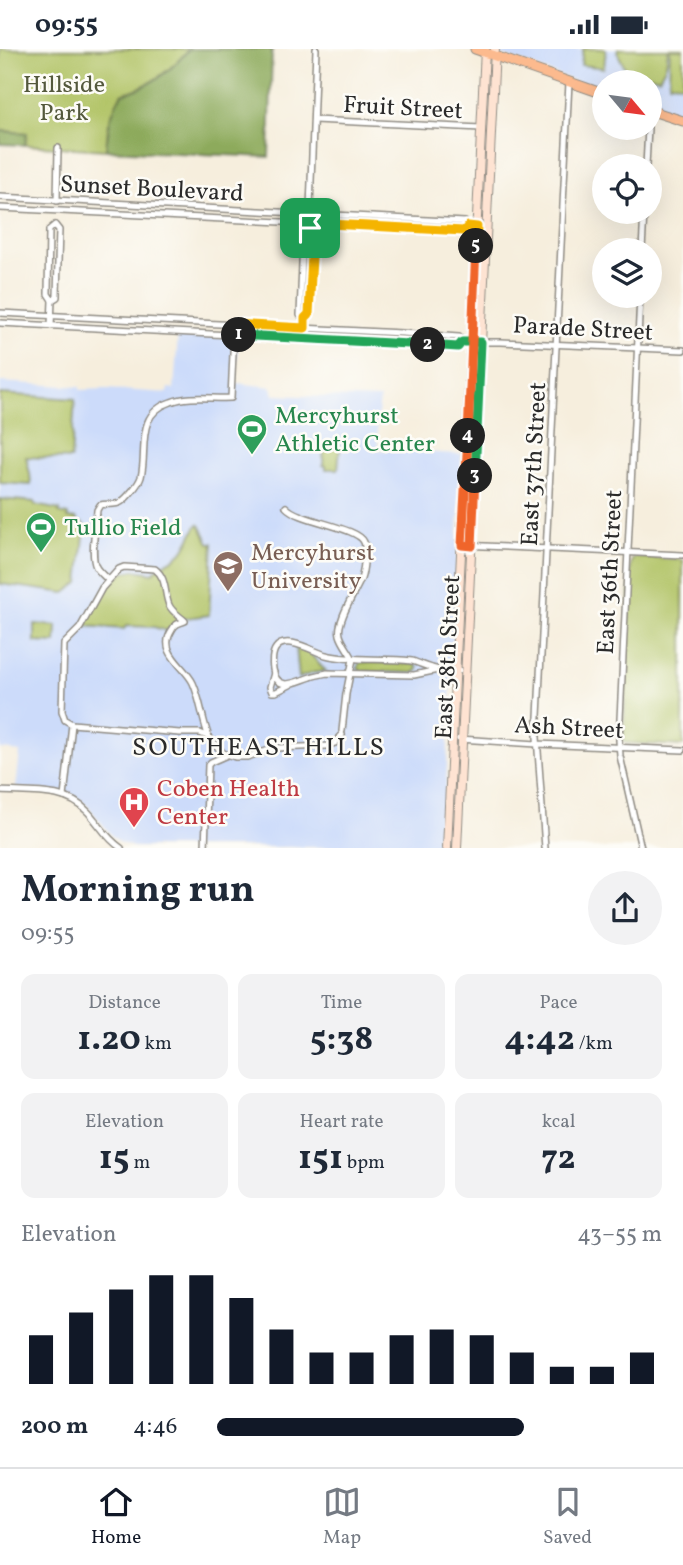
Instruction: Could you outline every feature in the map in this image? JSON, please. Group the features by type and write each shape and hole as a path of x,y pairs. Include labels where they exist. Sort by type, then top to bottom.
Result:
{"main road":[{"path":"482,50 592,90"},
{"name":"East 38th Street","path":"461,671 472,546 482,50"},
{"name":"East 38th Street","path":"477,227 491,129 495,53"},
{"path":"662,114 683,121"},
{"name":"East 38th Street","path":"457,848 462,545 476,342"},
{"name":"East 38th Street","path":"447,848 458,739"}],"street":[{"path":"304,339 305,318 300,315 303,237 309,234 310,223 316,49"},
{"name":"East 37th Street","path":"545,848 537,744 569,82"},
{"name":"Fruit Street","path":"314,120 491,129"},
{"path":"52,300 57,297 59,230 55,225 58,148"},
{"name":"Sunset Boulevard","path":"0,197 465,222 477,227"},
{"name":"Sunset Boulevard","path":"0,208 464,231 477,227"},
{"path":"51,326 52,300 48,294 49,230 55,225"},
{"name":"East 36th Street","path":"639,308 619,747 640,848"},
{"path":"0,313 451,336 459,337 462,342 458,347 0,323"},
{"path":"108,580 95,563 97,510 104,503 121,502 141,479 144,439 148,423 155,412 174,400 231,398 234,324"},
{"name":"Parade Street","path":"462,342 683,350"},
{"path":"209,737 200,733 72,724 65,720 62,711 64,644 80,628 96,596 119,569 124,567 158,571 165,585 170,608 185,621 178,623 169,634 169,652 193,683 209,737 220,751 227,755 247,757 276,748 327,746 335,743 342,733 346,694 354,659 340,634 340,625 362,577 365,543 354,534 293,513 286,506"},
{"path":"462,545 683,555"},
{"path":"289,685 281,682 274,673 272,664 275,649 287,643 327,655 412,661 438,670"},
{"path":"274,673 270,687 272,692 327,673 414,675 438,670 461,671"},
{"path":"64,797 72,724"},
{"name":"Ash Street","path":"458,739 683,750"},
{"path":"205,848 208,765 227,755"},
{"path":"0,791 46,793 64,797 83,807 108,838 121,848"}],"shaded area":[{"path":"499,49 683,49 683,118 662,111 662,70 592,70 592,87 499,54"},
{"name":"Mercyhurst University","path":"178,334 247,338 238,344 236,383 272,387 274,395 380,399 377,421 378,450 462,454 443,847 133,847 112,836 87,805 74,796 61,792 16,788 20,752 0,749 0,382 80,387 80,390 168,393 169,388 174,389"}],"green space":[{"name":"Hillside Park","path":"0,49 189,49 159,77 121,94 108,126 106,150 25,145 27,133 0,131"},
{"path":"189,49 272,49 269,157 106,150 112,114 122,94 159,77"},
{"path":"583,49 606,49 604,68 581,65"},
{"path":"618,49 668,49 662,72 662,70 625,68"},
{"path":"670,49 683,49 683,84 669,83"},
{"path":"0,131 27,133 25,145 0,144"},
{"path":"0,394 75,399 71,459 26,457 31,485 0,483"},
{"path":"324,445 340,446 338,469 326,469 323,465"},
{"name":"Tullio Field","path":"0,499 35,502 35,505 60,510 59,513 77,519 77,522 85,526 79,583 65,593 0,584"},
{"path":"198,524 209,543 213,543 209,615 180,620 167,631 154,627 126,626 124,629 85,626 101,596 116,576 135,570 153,573 183,551"},
{"path":"635,557 683,560 683,746 623,741 631,565"},
{"path":"35,624 57,626 56,643 35,642"},
{"path":"296,646 310,654 326,671 299,678"},
{"path":"359,663 415,664 418,668 413,673 361,671 358,668"}],"place":[{"name":"Mercyhurst Athletic Center","path":"252,456"},
{"name":"Tullio Field","path":"41,554"},
{"name":"Mercyhurst University","path":"228,593"},
{"name":"Coben Health Center","path":"134,829"}],"district":[{"name":"SOUTHEAST HILLS","path":"259,746"}],"route":[{"path":"310,228 309,234 313,238 311,290 305,328 234,324 234,335 458,347 462,342 472,342 481,342 472,546 462,545 462,538 467,460 468,420 472,342 477,227 468,226 464,231 310,223 310,228"}]}
